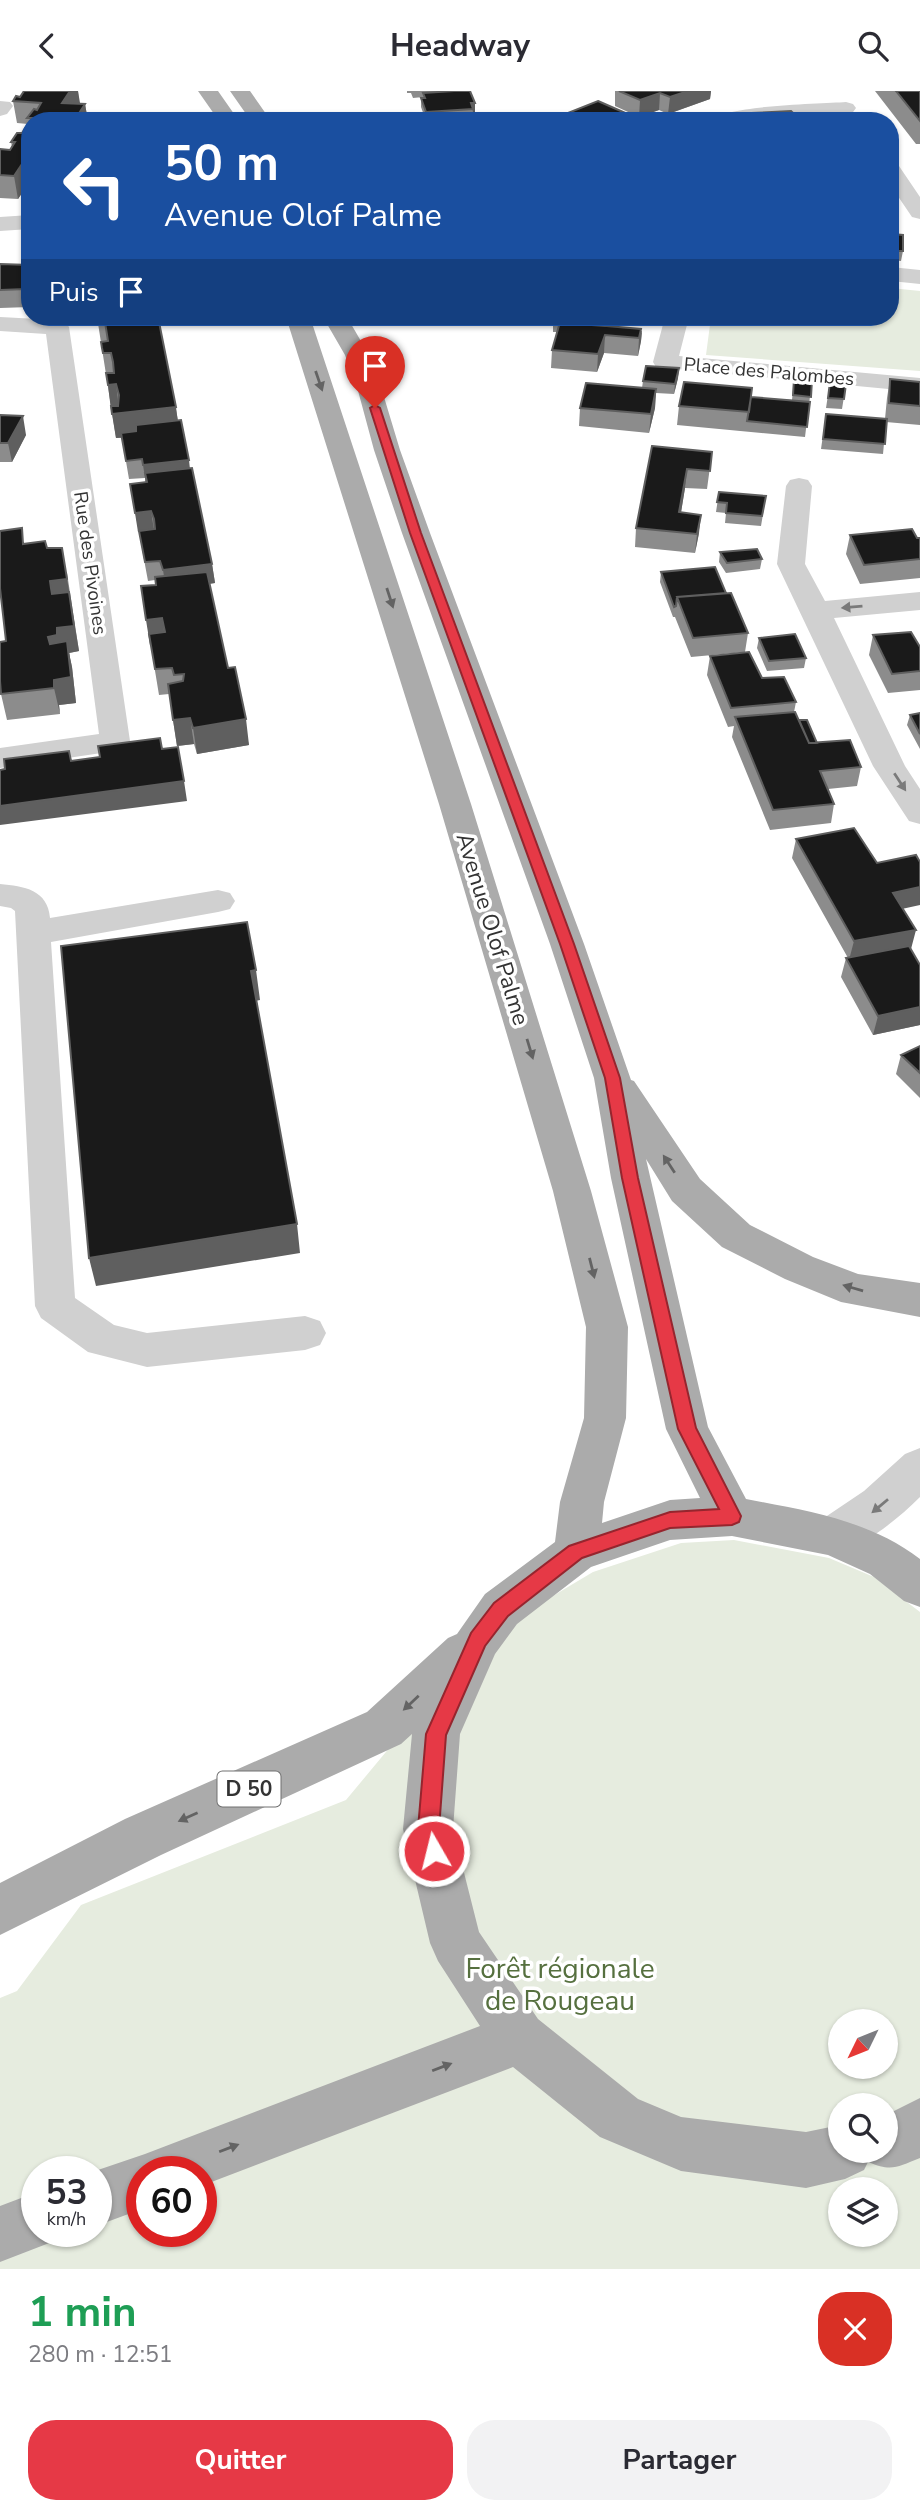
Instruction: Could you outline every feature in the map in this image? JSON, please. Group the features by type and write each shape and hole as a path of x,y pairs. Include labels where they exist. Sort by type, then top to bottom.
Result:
{"main road":[{"path":"208,91 223,112"},
{"path":"240,91 255,112"},
{"name":"Avenue Olof Palme","path":"301,326 346,459 467,843 572,1191 607,1327 605,1418 582,1502 576,1552"},
{"path":"340,326 357,355 369,387 415,533 567,944 612,1078 630,1178 687,1429 732,1516"},
{"path":"612,1078 686,1190 736,1236 799,1268 855,1290 920,1300"},
{"path":"828,2154 806,2159 681,2144 619,2118 519,2038 456,1943 428,1829 436,1734 478,1639 501,1609 576,1552 670,1520 732,1516 834,1537 886,1560 920,1586"},
{"name":"D 50","path":"0,1910 143,1837 384,1728 478,1639"},
{"path":"207,2156 519,2038"},
{"path":"898,2139 920,2125"},
{"path":"0,2234 21,2226"}],"street":[{"path":"783,112 845,107"},
{"path":"899,182 920,212"},
{"path":"0,224 21,223"},
{"path":"899,275 920,277"},
{"name":"Rue des Pivoines","path":"0,324 21,325"},
{"name":"Rue des Pivoines","path":"0,758 115,741 57,327 38,326"},
{"name":"Place des Palombes","path":"675,326 665,362 920,385"},
{"path":"799,486 791,564 889,766 920,814"},
{"path":"816,611 920,601"},
{"path":"0,895 20,897 32,907 55,1306 103,1340 147,1350 305,1333"},
{"path":"34,933 218,901"},
{"path":"834,1537 871,1513 905,1485 920,1467"}],"green space":[{"path":"899,289 920,291 920,371 706,355 710,326 899,326"},
{"name":"Forêt régionale de Rougeau","path":"734,1540 829,1558 874,1577 920,1612 920,2269 0,2269 0,1998 17,1991 81,1905 346,1800 479,1640 593,1572 681,1543"}],"building":[{"path":"24,91 70,91 62,103 85,104 80,112 32,112 37,110 41,103 13,101 16,96 20,97"},
{"path":"470,91 475,103 471,103 473,109 426,112 421,98 425,98 423,93"},
{"path":"619,91 688,91 670,97 660,93 640,100"},
{"path":"896,91 920,91 920,121"},
{"path":"598,101 623,112 570,112"},
{"path":"17,133 21,133 21,166 14,176 0,175 0,149 10,150 15,142 11,142"},
{"path":"899,235 903,235 903,251 899,251"},
{"path":"0,264 21,265 21,289 0,290"},
{"path":"106,326 160,326 176,407 112,414 111,406 118,406 119,395 116,384 108,385 106,373 114,373 113,362 111,353 103,353 101,342 108,341"},
{"path":"559,326 641,329 639,338 605,335 598,354 552,350"},
{"path":"646,366 679,368 675,384 643,381"},
{"path":"794,379 812,380 811,397 793,395"},
{"path":"890,379 920,382 920,406 889,403"},
{"path":"684,382 752,388 749,412 679,406"},
{"path":"830,382 846,384 844,399 828,398"},
{"path":"586,383 656,389 651,414 580,408"},
{"path":"751,397 810,402 807,427 747,421"},
{"path":"826,414 887,419 885,444 823,439"},
{"path":"0,415 23,416 8,443 0,443"},
{"path":"181,420 189,460 143,465 142,459 126,461 121,433 136,431 136,425"},
{"path":"652,446 712,452 710,471 687,469 679,512 701,515 697,534 636,528"},
{"path":"192,468 212,564 163,570 160,561 145,562 139,531 155,529 154,519 151,511 135,513 130,484 147,482 145,473"},
{"path":"719,492 766,496 762,516 726,513 727,503 717,502"},
{"path":"22,528 23,544 45,541 47,548 62,548 67,579 50,581 51,588 52,594 69,592 74,626 57,628 57,635 48,637 50,644 67,641 71,677 54,680 54,688 1,694 0,642 6,641 0,588 0,531"},
{"path":"912,529 917,538 920,538 920,559 864,565 850,535"},
{"path":"757,549 762,559 727,563 720,552"},
{"path":"715,567 726,593 677,597 674,607 661,572"},
{"path":"207,572 228,668 235,667 246,719 193,728 190,718 173,720 168,684 183,681 184,674 174,675 172,668 155,669 149,634 165,632 162,618 146,620 141,586 156,585 155,577"},
{"path":"731,593 748,633 693,638 677,597"},
{"path":"911,632 920,647 920,671 892,674 873,635"},
{"path":"795,634 806,658 769,661 759,638"},
{"path":"749,652 762,678 784,677 796,702 731,708 710,656"},
{"path":"795,712 809,743 850,740 861,767 820,771 834,804 773,810 735,717"},
{"path":"920,713 920,734 910,715"},
{"path":"799,720 807,720 817,743 809,743"},
{"path":"160,738 162,749 178,747 184,781 0,806 0,770 5,769 4,759 69,751 71,761 100,757 98,746"},
{"path":"854,828 877,863 916,855 920,862 920,887 893,893 916,930 854,941 796,839"},
{"path":"247,922 256,970 251,971 297,1224 89,1258 61,946"},
{"path":"909,946 920,965 920,1007 878,1016 846,958"},
{"path":"920,1046 920,1073 901,1055"}],"route":[{"path":"375,408 415,533 567,944 612,1078 630,1178 687,1429 732,1516 670,1520 576,1552 501,1609 478,1639 436,1734 428,1829 434,1851"}]}
